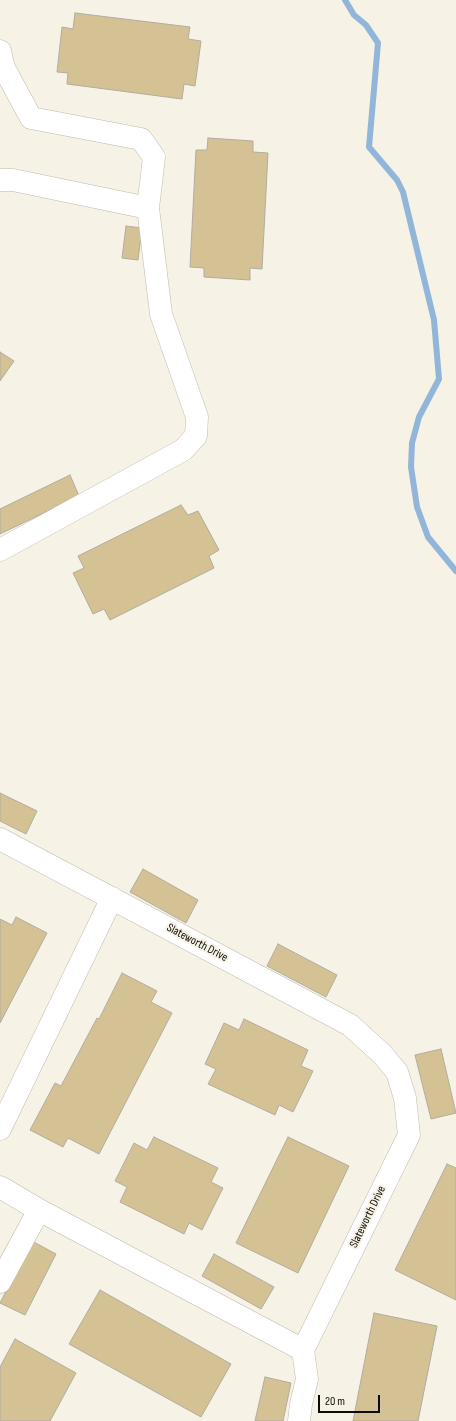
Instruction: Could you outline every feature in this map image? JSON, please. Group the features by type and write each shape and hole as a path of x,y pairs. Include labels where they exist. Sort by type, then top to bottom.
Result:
{"street":[{"path":"0,51 4,68 32,118 141,139 154,157 148,208 161,314 198,417 196,436 183,450 0,550"},
{"path":"0,180 13,180 148,208"},
{"name":"Slateworth Drive","path":"0,839 350,1025 382,1054 397,1072 405,1098 409,1135 303,1350"},
{"path":"0,1129 112,898"},
{"path":"0,1187 39,1210 303,1350 306,1379 299,1421"},
{"path":"0,1282 39,1210"}],"building":[{"path":"75,13 190,27 188,39 201,41 195,86 184,84 182,99 67,84 68,73 57,72 62,27 73,29"},
{"path":"208,138 253,141 253,152 268,153 262,269 250,268 250,280 204,277 204,268 190,267 196,150 207,150"},
{"path":"126,226 142,228 138,260 122,258"},
{"path":"0,352 14,361 0,381"},
{"path":"70,475 79,496 0,534 0,509"},
{"path":"181,505 188,515 198,511 219,550 209,556 214,568 110,620 104,609 93,614 73,573 84,568 78,556"},
{"path":"0,793 37,811 26,834 0,821"},
{"path":"143,869 198,900 186,923 130,892"},
{"path":"16,917 47,933 0,1023 0,919 12,925"},
{"path":"278,944 337,975 326,997 267,966"},
{"path":"122,973 157,991 151,1002 172,1013 99,1154 68,1138 63,1147 30,1130 55,1083 61,1086 97,1018 99,1019"},
{"path":"244,1019 308,1050 301,1066 313,1071 293,1112 279,1105 275,1115 208,1084 216,1069 205,1064 224,1023 239,1030"},
{"path":"441,1049 456,1113 431,1119 415,1055"},
{"path":"154,1137 218,1168 211,1182 223,1188 202,1230 189,1223 184,1234 120,1202 127,1187 115,1181 134,1143 147,1150"},
{"path":"288,1137 349,1166 298,1273 236,1243"},
{"path":"447,1164 456,1168 456,1300 395,1270"},
{"path":"32,1241 56,1254 25,1315 0,1303"},
{"path":"214,1254 274,1287 261,1309 202,1276"},
{"path":"100,1290 231,1364 201,1417 69,1344"},
{"path":"374,1313 437,1326 418,1421 353,1421"},
{"path":"15,1339 76,1373 50,1421 0,1421 0,1367"},
{"path":"265,1377 291,1383 283,1421 255,1421"}],"waterway":[{"path":"345,0 354,15 366,25 378,43 369,147 397,180 403,192 434,320 439,379 419,417 412,443 411,467 417,507 428,537 456,571"}]}
